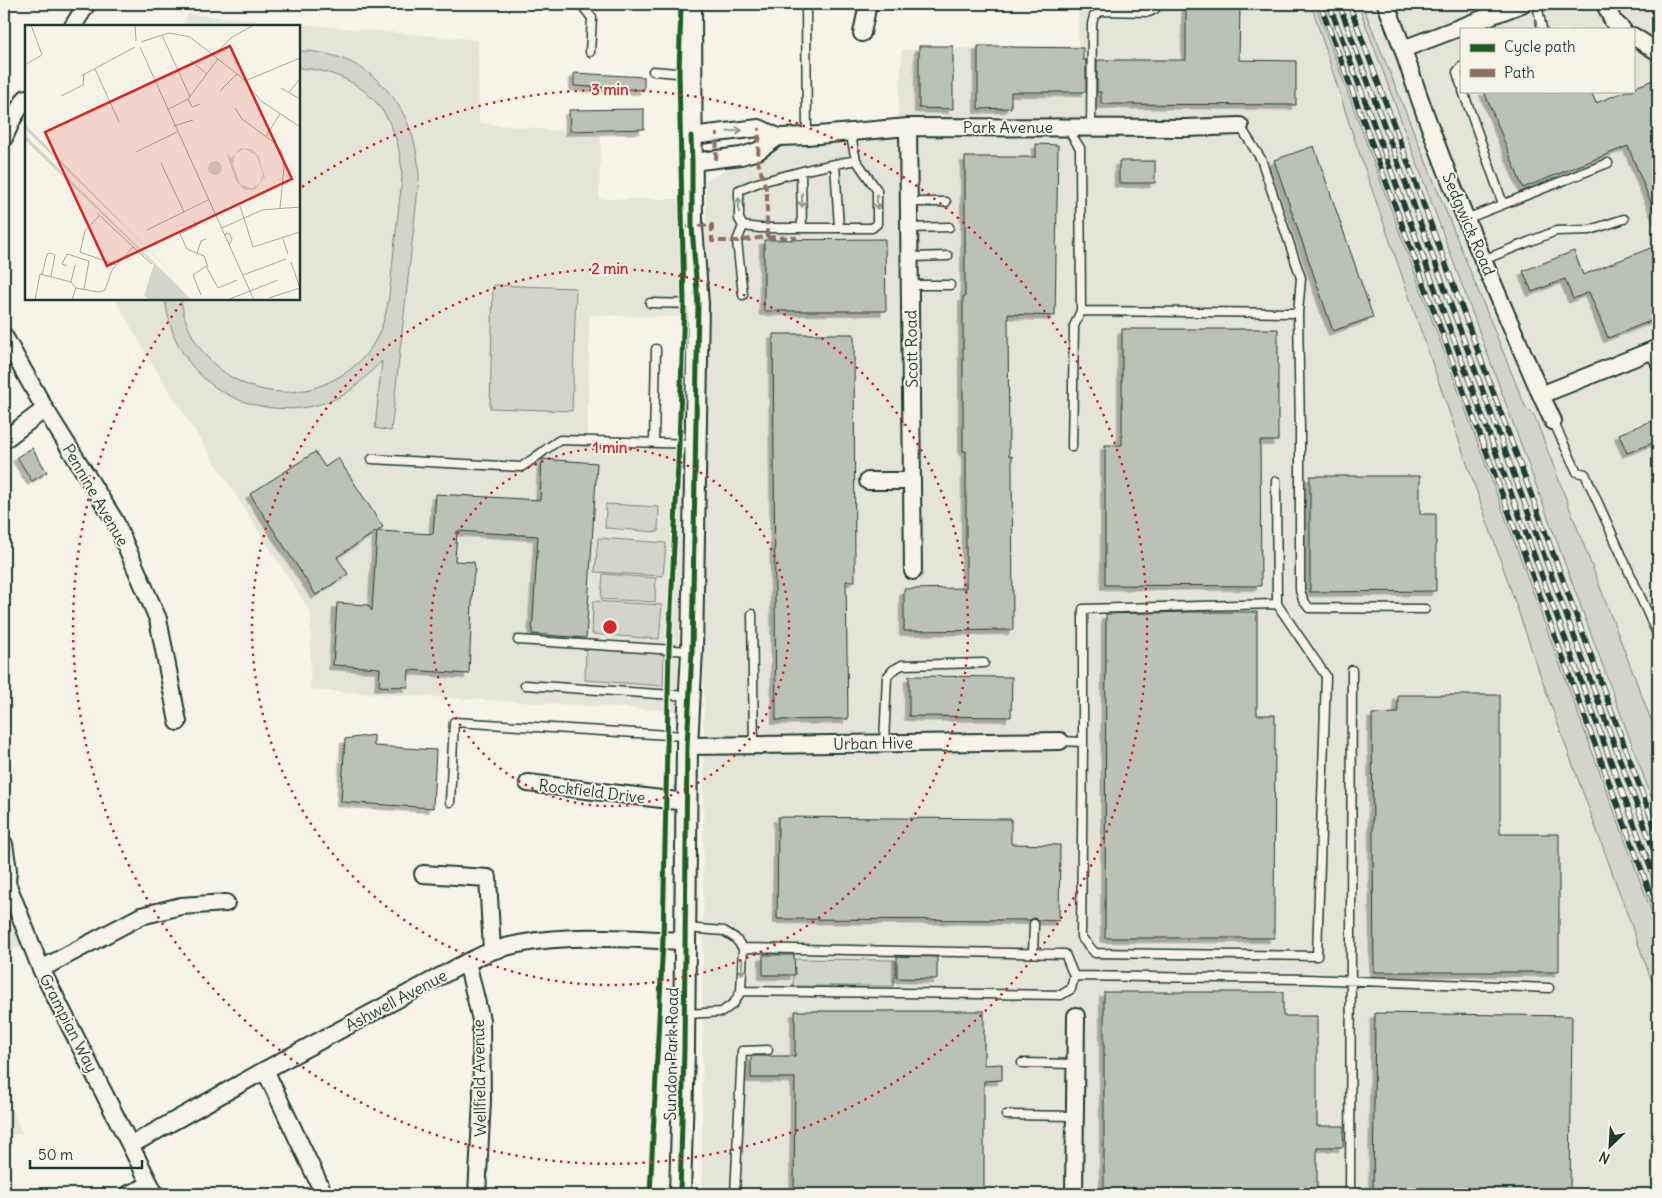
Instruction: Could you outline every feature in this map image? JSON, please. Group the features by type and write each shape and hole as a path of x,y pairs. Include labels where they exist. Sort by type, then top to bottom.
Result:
{"street":[{"path":"74,25 87,4"},
{"name":"Sundon Park Road","path":"680,1194 687,741 692,651 698,304 692,226 691,4"},
{"path":"862,33 868,4"},
{"name":"Sedgwick Road","path":"1386,4 1436,144 1466,219 1553,421"},
{"path":"1460,28 1522,4"},
{"path":"1605,4 1613,21 1621,28"},
{"path":"1404,50 1460,28"},
{"path":"1634,37 1658,52"},
{"path":"4,138 13,118 25,100"},
{"name":"Park Avenue","path":"691,136 759,128 778,137 908,127 1066,126 1186,128 1240,126"},
{"name":"Scott Road","path":"908,127 914,572"},
{"path":"692,162 741,156 758,151 778,137"},
{"name":"Pennine Avenue","path":"4,336 45,410 114,521 158,619 178,722"},
{"path":"1541,395 1654,350"},
{"path":"4,440 45,410"},
{"path":"868,481 912,481"},
{"name":"Urban Hive","path":"687,741 754,745 1060,741"},
{"name":"Rockfield Drive","path":"528,783 686,802"},
{"name":"Grampian Way","path":"4,844 8,870 6,884 41,969 152,1190"},
{"path":"423,874 488,878 492,951"},
{"path":"41,969 141,916 181,906 226,903"},
{"name":"Ashwell Avenue","path":"131,1145 265,1070 467,962 492,951 534,941 685,934"},
{"name":"Wellfield Avenue","path":"467,962 481,1020 482,1100 477,1194"},
{"path":"1074,1194 1076,1016"},
{"path":"265,1070 324,1194"},
{"path":"128,1194 152,1190"}],"lane":[{"path":"581,4 592,18 590,52"},
{"path":"806,4 807,136"},
{"path":"1091,127 1092,24 1094,16 1102,11 1149,12 1155,9 1158,4"},
{"path":"1537,4 1542,28"},
{"path":"1460,68 1457,72 1460,82"},
{"path":"653,71 691,74"},
{"path":"1463,92 1503,204"},
{"path":"1066,126 1080,148 1081,311 1074,326 1072,447"},
{"path":"1240,126 1261,159 1301,278 1298,313 1300,590 1303,600 1309,608 1425,609"},
{"path":"742,226 760,228 872,228 877,224 877,190 856,160 850,132"},
{"path":"743,295 737,241 742,226 739,219 739,190 801,172 856,160"},
{"path":"1466,219 1608,163"},
{"path":"835,164 840,228"},
{"path":"801,172 802,228"},
{"path":"909,202 946,202"},
{"path":"1483,260 1556,231 1590,230 1624,219"},
{"path":"910,228 950,227"},
{"path":"910,257 948,256"},
{"path":"910,285 950,285"},
{"path":"650,303 698,304"},
{"path":"1081,311 1298,313"},
{"path":"654,442 656,350"},
{"path":"1654,350 1658,370"},
{"path":"1553,421 1577,472 1585,474 1658,636"},
{"path":"372,459 521,467 534,460 560,440 696,444"},
{"path":"1276,481 1277,604 1326,676 1317,956 1095,953 1081,937 1083,609 1277,604"},
{"path":"752,614 754,745"},
{"path":"518,640 692,651"},
{"path":"884,743 887,676 893,670 902,665 984,663"},
{"path":"1350,1194 1352,670"},
{"path":"525,685 690,696"},
{"path":"450,802 454,722 687,741"},
{"path":"1060,741 1083,742"},
{"path":"1033,953 1034,924"},
{"path":"684,1014 722,1012 734,1003 740,991 743,948 735,938 724,931 685,934"},
{"path":"740,991 1061,995 1071,989 1074,976 1065,954 743,948"},
{"path":"1074,976 1351,981 1549,988"},
{"path":"735,1194 742,1051 768,1050"},
{"path":"1022,1063 1076,1064"},
{"path":"1006,1115 1075,1116"}],"shaded area":[{"path":"1078,4 1658,4 1658,1194 702,1194 706,180 779,145 897,131 902,50 1078,45"},
{"path":"1311,4 1315,4 1658,929 1658,998 1548,697 1351,129"},
{"path":"1358,4 1362,4 1525,406 1534,415 1658,738 1658,815"},
{"path":"188,14 478,40 479,123 601,135 599,199 682,199 682,317 590,315 587,437 684,441 677,711 310,690 311,613 151,362 116,300 300,300 300,25 183,25"},
{"path":"300,51 325,54 349,61 369,73 386,89 400,108 411,130 417,154 419,180 391,431 375,428 382,361 360,383 345,394 324,403 301,408 278,408 256,405 234,398 214,386 197,371 179,347 169,320 165,300 181,300 188,325 200,348 217,366 237,380 260,389 285,392 310,389 341,376 362,359 374,343 383,323 390,291 402,179 400,156 395,135 386,116 374,101 360,88 342,78 322,71 300,68"},
{"path":"493,285 576,288 572,411 490,408"},
{"path":"606,504 659,507 658,532 605,528"},
{"path":"598,538 666,543 663,576 595,572"},
{"path":"603,574 656,578 655,602 601,599"},
{"path":"593,601 662,605 659,639 592,634"},
{"path":"586,648 664,653 663,686 585,680"},
{"path":"4,902 11,908 23,945 4,955"},
{"path":"794,959 895,960 896,970 893,986 793,986"},
{"path":"4,1095 23,1134 4,1136"}],"building":[{"path":"1186,4 1240,4 1239,60 1296,61 1296,105 1101,104 1101,92 1097,92 1097,60 1186,60"},
{"path":"919,46 953,46 953,109 919,108"},
{"path":"978,46 1083,48 1083,60 1086,60 1086,92 1011,92 1011,108 978,109"},
{"path":"574,73 644,77 644,90 574,86"},
{"path":"1658,78 1658,220 1628,146 1523,188 1484,92 1591,92 1596,103 1624,92 1634,92 1634,88"},
{"path":"644,109 644,129 570,131 569,110"},
{"path":"1036,144 1058,145 1055,316 1008,314 1009,456 1012,456 1013,630 904,631 904,589 966,588 966,451 963,451 965,157 1036,157"},
{"path":"1314,146 1373,317 1333,331 1274,160"},
{"path":"1119,161 1155,161 1155,183 1119,183"},
{"path":"885,239 886,311 764,311 764,240"},
{"path":"1658,245 1658,318 1608,338 1589,292 1573,299 1565,279 1532,292 1523,271 1574,251 1583,275"},
{"path":"1122,329 1278,329 1278,441 1260,441 1261,586 1105,585 1105,445 1122,445"},
{"path":"773,334 854,334 855,581 846,581 848,719 776,720"},
{"path":"1658,418 1658,441 1627,453 1619,434"},
{"path":"32,448 47,472 32,481 17,457"},
{"path":"315,452 325,467 338,458 383,527 378,531 433,534 436,494 540,500 542,459 597,463 586,638 532,634 538,536 457,531 455,561 474,562 475,569 469,674 409,670 408,687 379,686 380,668 333,665 337,603 368,605 372,611 377,531 337,557 348,574 316,595 250,494"},
{"path":"1310,476 1420,476 1420,514 1436,514 1436,591 1310,592"},
{"path":"1257,612 1257,715 1275,715 1274,938 1105,938 1106,614"},
{"path":"909,676 1012,677 1011,717 909,716"},
{"path":"1398,695 1500,695 1500,834 1559,834 1559,972 1374,972 1372,714 1398,713"},
{"path":"374,735 374,746 436,750 433,808 341,802 345,739"},
{"path":"778,817 1011,819 1011,844 1060,845 1059,921 1038,920 1034,918 1030,920 777,919"},
{"path":"763,955 794,955 795,975 763,975"},
{"path":"897,956 937,957 937,979 897,978"},
{"path":"1104,992 1283,992 1283,1016 1317,1016 1317,1126 1344,1126 1343,1147 1317,1147 1317,1194 1104,1194"},
{"path":"795,1011 984,1011 984,1065 1002,1064 1002,1080 984,1081 984,1194 794,1194 795,1078 751,1078 751,1056 795,1056"},
{"path":"1375,1013 1572,1016 1570,1194 1373,1194"}],"railway":[{"path":"1320,4 1658,914"},
{"path":"1329,4 1658,888"},
{"path":"1339,4 1658,862"},
{"path":"1349,4 1658,836"}],"marked path":[{"path":"687,227 712,225 712,241 737,241 767,237 767,192 758,162 759,128"},
{"path":"716,160 717,133"},
{"path":"767,237 797,238"}],"cycle path":[{"path":"650,1194 663,940 669,649 684,304 679,73 681,4"},
{"path":"680,1194 684,1050 687,746 692,651 698,304 692,227 691,136"}]}
